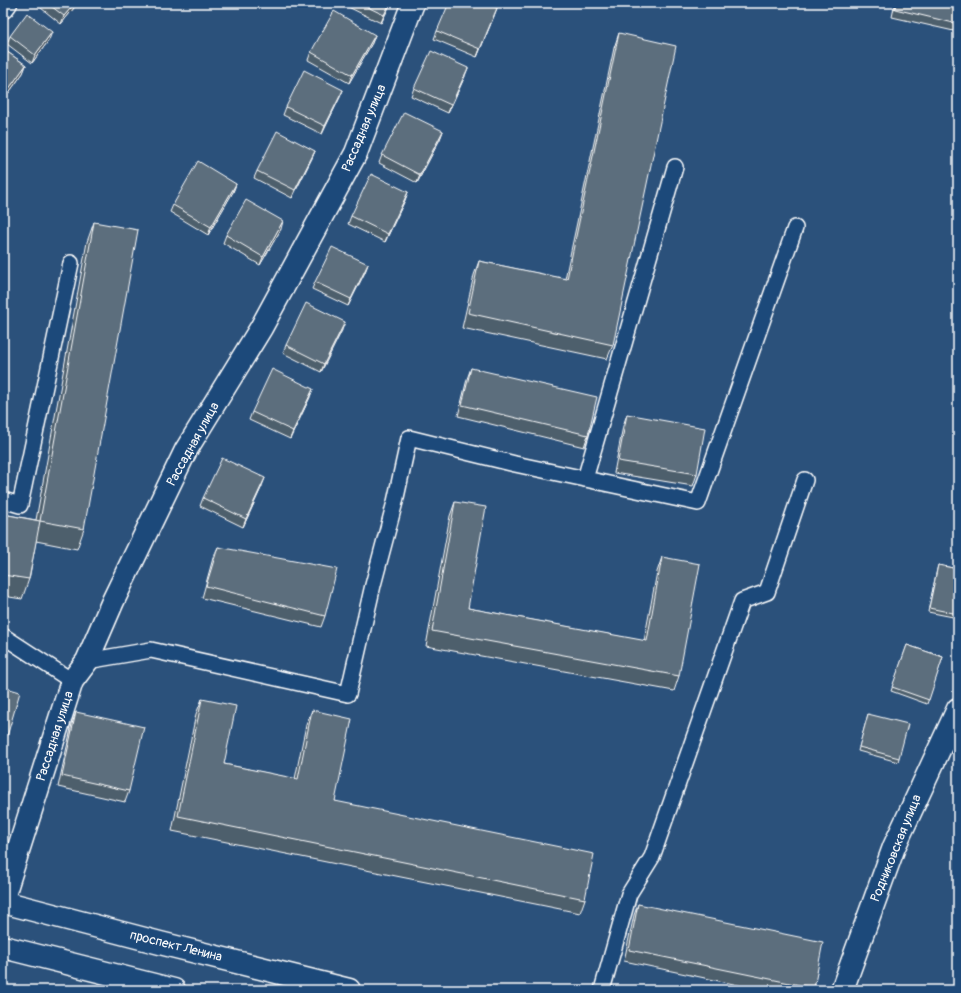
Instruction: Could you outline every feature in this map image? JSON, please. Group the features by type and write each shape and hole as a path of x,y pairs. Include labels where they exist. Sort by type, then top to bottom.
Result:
{"street":[{"path":"3,7 6,3"},
{"name":"Рассадная улица","path":"3,898 72,681 87,661 113,601 186,450 261,328 356,152 413,3"},
{"name":"Родниковская улица","path":"842,990 894,847 958,708"},
{"name":"проспект Ленина","path":"3,902 350,990"},
{"path":"3,947 174,990"}],"lane":[{"path":"586,479 675,167"},
{"path":"87,661 150,650 348,694 373,585 395,502 408,438 514,464 698,503 795,228"},
{"path":"3,500 20,505 71,263"},
{"path":"602,990 629,894 652,857 742,601 767,592 805,480"},
{"path":"3,636 72,681"}],"building":[{"path":"47,3 75,3 64,16"},
{"path":"359,3 390,3 384,15"},
{"path":"449,3 485,3 497,8 480,49 437,31"},
{"path":"896,3 958,3 958,24 895,9"},
{"path":"334,11 375,35 352,75 311,52"},
{"path":"27,13 52,32 35,55 10,36"},
{"path":"619,33 676,46 613,345 468,313 479,261 567,279"},
{"path":"3,49 26,65 8,90 3,87"},
{"path":"431,51 468,68 451,105 414,88"},
{"path":"304,70 343,90 325,126 286,107"},
{"path":"404,112 443,131 420,175 382,155"},
{"path":"277,131 315,151 295,190 257,171"},
{"path":"198,161 236,184 211,227 173,205"},
{"path":"371,174 408,192 388,234 351,216"},
{"path":"246,200 283,221 263,257 226,235"},
{"path":"94,222 138,230 84,529 40,521"},
{"path":"332,247 368,264 351,299 315,282"},
{"path":"306,303 345,322 324,364 286,345"},
{"path":"471,368 597,397 588,435 462,405"},
{"path":"272,369 313,389 293,431 252,412"},
{"path":"627,414 705,428 697,474 618,461"},
{"path":"222,458 265,478 246,519 203,498"},
{"path":"455,502 486,507 468,608 647,641 662,557 700,564 679,676 432,631"},
{"path":"3,514 40,521 29,579 3,575"},
{"path":"218,547 337,569 325,616 206,586"},
{"path":"938,565 958,569 958,614 929,608"},
{"path":"907,645 943,657 929,700 892,687"},
{"path":"3,687 20,692 3,750"},
{"path":"202,699 236,706 224,764 298,779 312,710 352,719 335,801 594,854 585,899 178,816"},
{"path":"76,712 144,727 129,791 62,776"},
{"path":"868,714 908,724 899,758 859,747"},
{"path":"638,904 823,942 814,988 629,950"}]}
